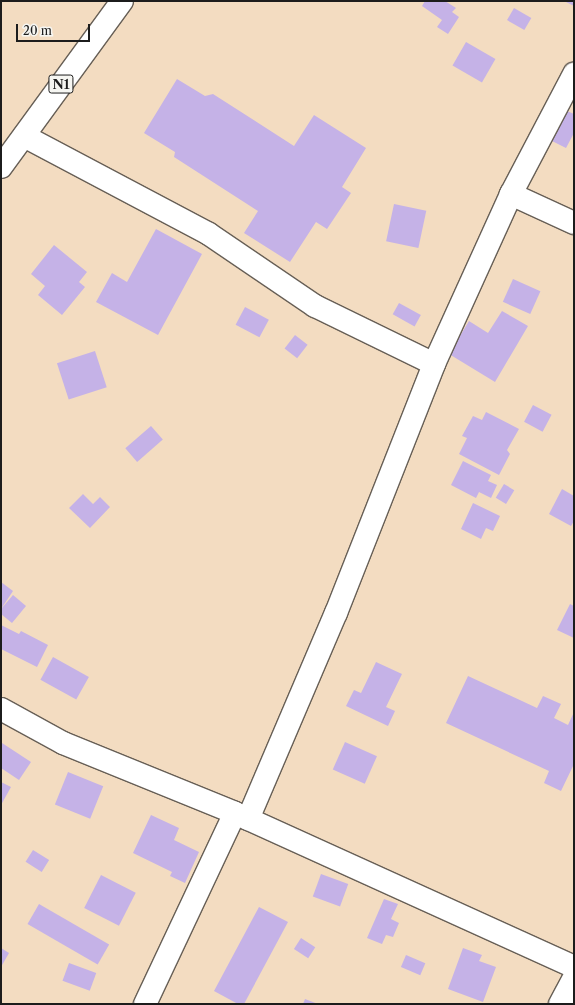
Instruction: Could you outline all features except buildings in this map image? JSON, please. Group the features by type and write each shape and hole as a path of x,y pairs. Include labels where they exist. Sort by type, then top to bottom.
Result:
{"main road":[{"name":"N1","path":"1,167 122,1"},
{"path":"145,1004 241,816 336,613 434,364 511,194 574,74"},
{"path":"24,136 209,234 315,306 434,364"},
{"path":"511,194 574,223"},
{"path":"1,709 63,743 241,816 574,967"},
{"path":"560,1004 574,978"}]}
